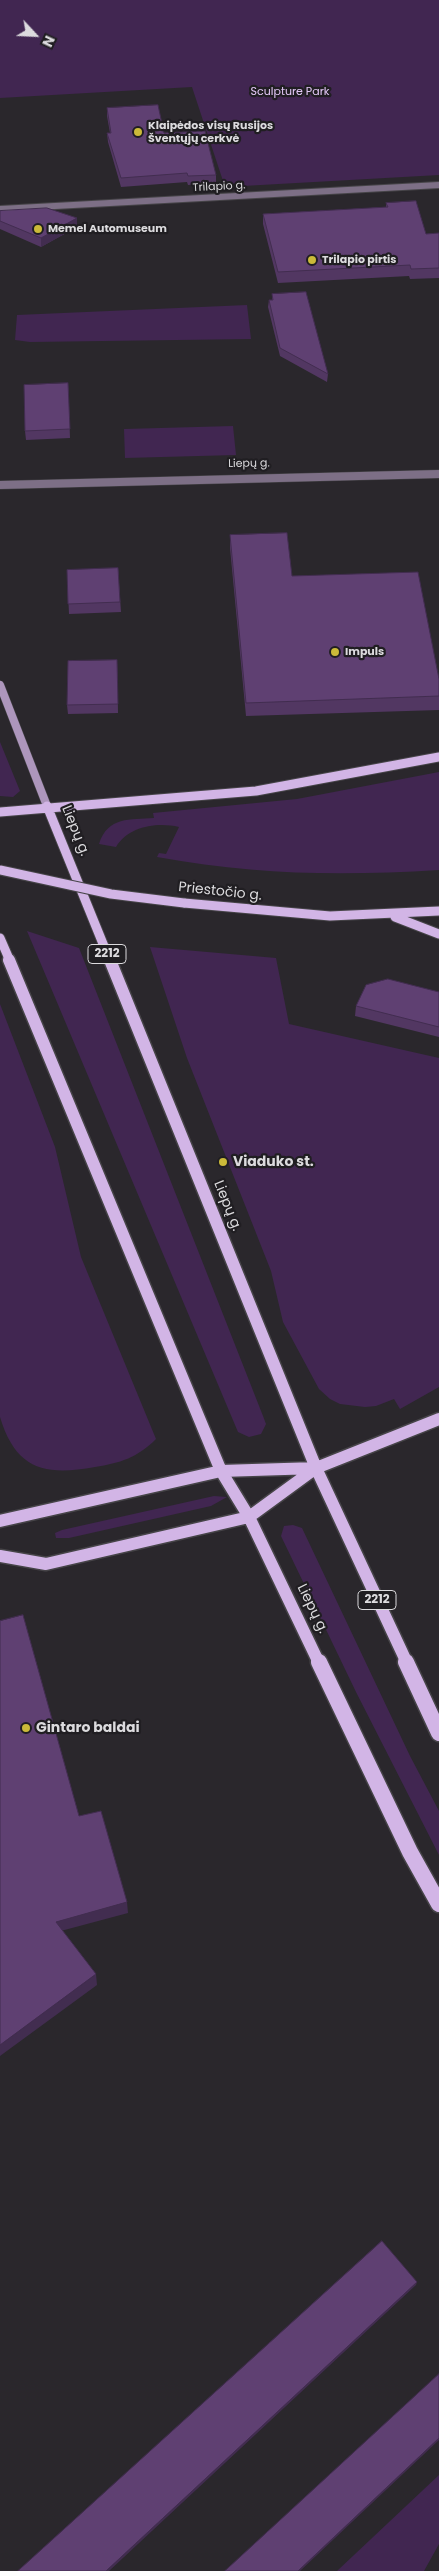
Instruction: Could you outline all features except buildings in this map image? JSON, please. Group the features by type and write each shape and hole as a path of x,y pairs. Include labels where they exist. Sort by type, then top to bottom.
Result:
{"main road":[{"name":"Liepų g.","path":"0,685 47,806 316,1468 439,1733"},
{"path":"0,812 47,806 256,790 346,776 439,757"},
{"name":"Priestočio g.","path":"0,870 111,894 184,903 322,915 390,915 439,911"},
{"path":"390,915 439,934"},
{"name":"Liepų g.","path":"0,938 220,1471 249,1517 410,1852 439,1904"},
{"path":"0,1556 46,1564 249,1517 316,1468 400,1436 439,1418"},
{"path":"0,1521 220,1471 316,1468"}],"street":[{"name":"Trilapio g.","path":"0,209 439,185"},
{"name":"Liepų g.","path":"0,485 439,474"}],"green space":[{"name":"Sculpture Park","path":"0,0 439,0 439,175 225,187 192,87 0,98"},
{"path":"247,305 251,339 30,342 15,340 17,315"},
{"path":"233,426 236,455 125,458 124,429"},
{"path":"0,742 20,791 13,797 0,796"},
{"path":"439,772 439,870 332,873 263,871 193,863 157,857 159,853 166,854 179,827 162,825 136,830 128,834 116,847 99,844 108,828 114,824 121,821 154,818 153,813 297,799"},
{"path":"27,931 79,948 266,1424 261,1434 249,1437 238,1432"},
{"path":"150,947 276,958 289,1024 439,1058 439,1387 400,1409 394,1399 376,1406 365,1407 340,1404 330,1399 319,1389 283,1322 271,1271 187,1058"},
{"path":"0,1004 55,1147 81,1257 156,1439 142,1451 128,1459 112,1464 77,1470 47,1469 35,1465 24,1458 15,1448 7,1435 0,1417"},
{"path":"214,1496 227,1497 211,1506 69,1538 56,1538 55,1533 62,1530"},
{"path":"293,1525 302,1528 410,1756 439,1811 439,1855 356,1692 281,1536 284,1526"},
{"path":"439,2475 439,2544 424,2571 337,2571"}],"place":[{"name":"Klaipėdos visų Rusijos Šventųjų cerkvė","path":"138,132"},
{"name":"Memel Automuseum","path":"38,229"},
{"name":"Trilapio pirtis","path":"312,260"},
{"name":"Impuls","path":"335,652"},
{"name":"Viaduko st.","path":"223,1162"},
{"name":"Gintaro baldai","path":"26,1728"}]}
